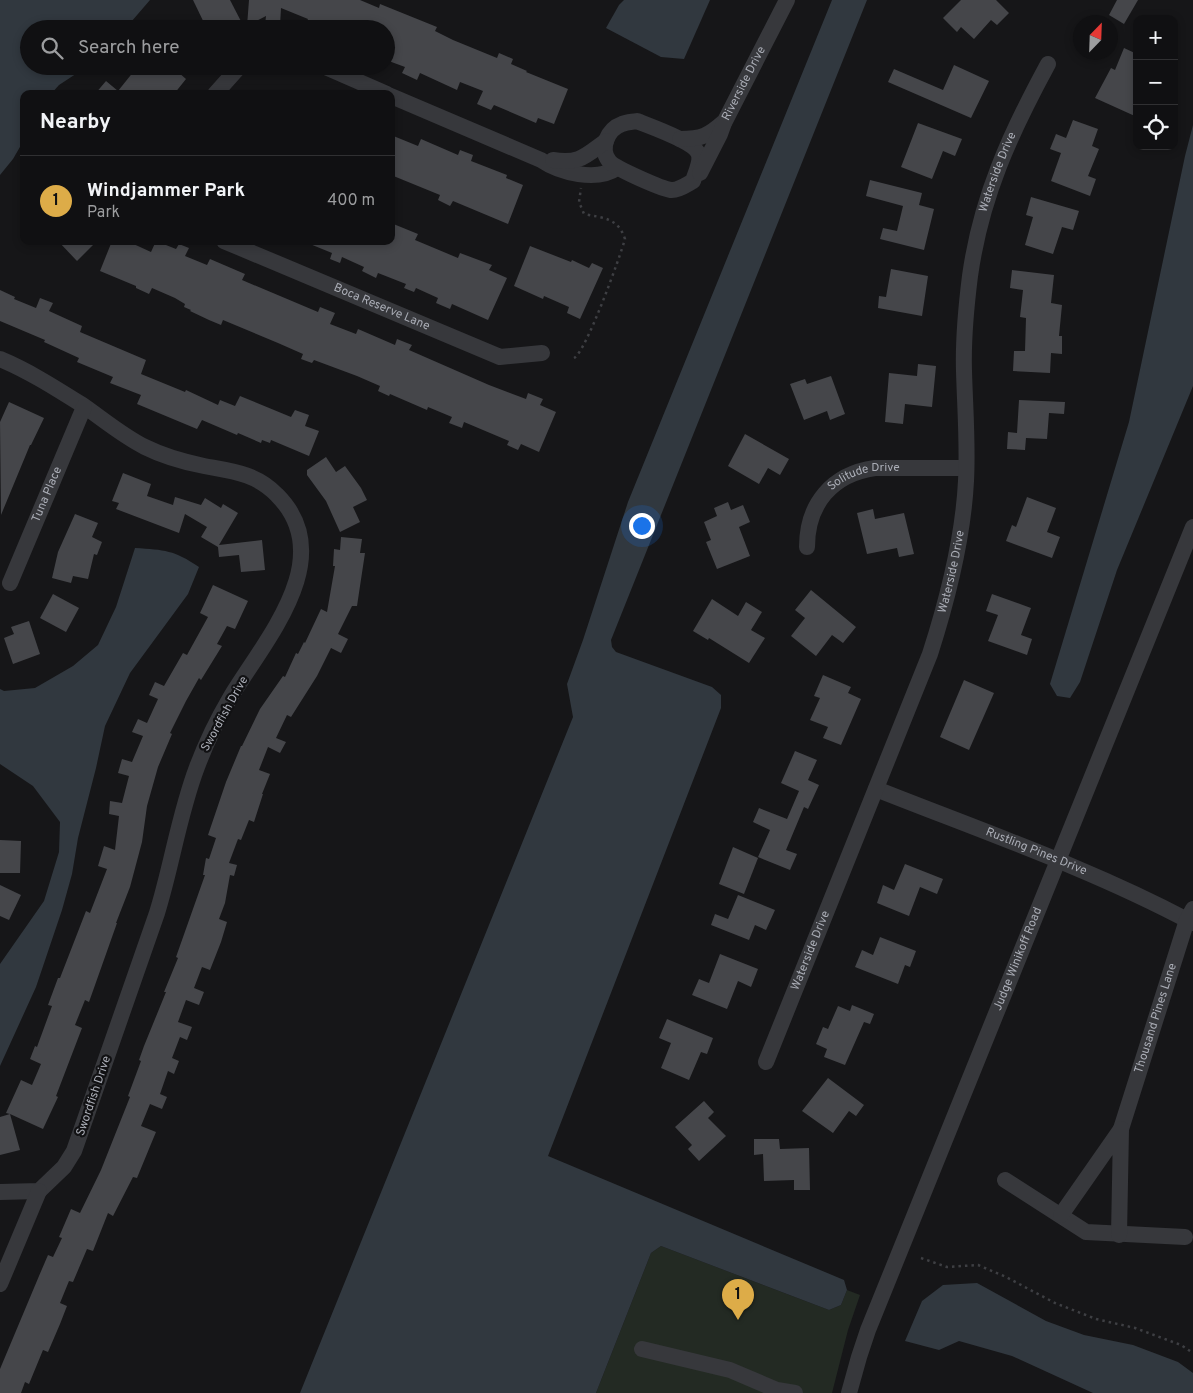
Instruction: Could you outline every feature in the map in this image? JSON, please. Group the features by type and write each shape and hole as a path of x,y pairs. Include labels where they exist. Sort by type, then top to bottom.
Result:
{"street":[{"name":"Riverside Drive","path":"680,139 697,139 708,135 724,121 787,0"},
{"name":"Waterside Drive","path":"766,1062 930,654 943,613 954,570 961,527 966,468 965,317 970,275 989,193 1003,154 1020,115 1048,64"},
{"path":"219,90 232,75"},
{"path":"344,75 378,90"},
{"path":"395,98 556,168 597,176 609,173 616,168"},
{"path":"693,181 700,156 697,150 680,139 637,122 624,123 613,128 606,141 605,151 608,161 616,168 671,190 683,187 693,181 704,165 720,134 724,121"},
{"path":"541,160 569,162 581,159 606,141"},
{"name":"Boca Reserve Lane","path":"234,245 500,357 542,353"},
{"name":"Swordfish Drive","path":"0,359 41,380 119,432 158,452 183,461 243,473 262,482 278,495 295,521 300,540 301,561 298,581 283,612 268,640 230,698 196,768 184,807 166,884 74,1151 64,1167 39,1191"},
{"name":"Tuna Place","path":"10,583 84,407"},
{"name":"Solitude Drive","path":"807,547 808,527 814,509 825,493 839,480 847,476 875,468 966,468"},
{"name":"Judge Winikoff Road","path":"849,1393 858,1357 868,1330 1193,527"},
{"name":"Rustling Pines Drive","path":"876,788 1191,917"},
{"name":"Thousand Pines Lane","path":"1061,1214 1121,1129 1191,917"},
{"name":"Thousand Pines Lane","path":"1119,1235 1121,1129"},
{"path":"1006,1180 1086,1232 1185,1237"},
{"path":"0,1192 39,1191 0,1284"},
{"path":"642,1350 730,1370 777,1390 795,1393"}],"path":[{"path":"574,358 579,356 587,339 625,239 622,229 611,220 584,214 579,202 582,184"},
{"path":"921,1258 947,1268 978,1265 1006,1277 1055,1304 1096,1319 1135,1328 1181,1344 1193,1353"}],"shaded area":[{"path":"0,0 150,0 133,20 20,20 20,75 74,75 55,90 20,90 20,147 0,175"},
{"path":"624,0 710,0 684,59 661,57 606,28 619,5"},
{"path":"832,0 867,0 611,640 612,647 616,652 712,687 721,695 721,708 548,1156 844,1280 847,1290 841,1305 829,1310 661,1246 651,1253 596,1393 300,1393 573,717 567,684 628,502"},
{"path":"1193,125 1193,386 1117,570 1080,682 1070,698 1057,696 1050,684 1129,422"},
{"path":"135,548 154,549 176,554 199,567 188,594 130,673 105,726 78,838 72,874 62,910 36,987 0,1066 0,964 44,901 59,852 60,822 33,786 0,764 0,689 4,691 35,688 73,666 98,645 116,607"},
{"path":"661,1246 829,1310 841,1305 847,1290 860,1295 848,1330 832,1393 596,1393 651,1253"},
{"path":"977,1283 1046,1321 1084,1335 1133,1345 1178,1362 1193,1373 1193,1393 1093,1393 1012,1356 959,1341 939,1350 905,1341 922,1301 943,1285"}],"building":[{"path":"193,0 230,0 240,20 203,20"},
{"path":"249,0 360,0 379,8 380,4 437,27 435,31 453,40 497,58 499,53 513,59 511,64 568,89 554,124 538,118 536,123 494,105 491,110 477,104 483,91 460,82 457,90 420,73 417,80 402,73 405,67 395,63 395,20 308,20 281,8 280,20 266,20 266,16 258,20 247,20"},
{"path":"961,0 996,0 1009,13 997,25 991,20 974,39 961,27 957,32 943,18"},
{"path":"1117,0 1138,0 1124,24 1118,20 1118,15 1109,15"},
{"path":"1124,48 1133,52 1133,115 1095,98 1111,68 1115,70"},
{"path":"954,65 989,81 971,118 888,82 894,69 943,90"},
{"path":"131,75 181,75 186,79 177,90 119,90"},
{"path":"106,81 117,90 98,90"},
{"path":"1073,120 1098,129 1092,146 1099,149 1088,176 1096,179 1090,196 1051,181 1061,153 1050,149 1056,134 1066,138"},
{"path":"918,123 962,139 955,156 943,151 932,179 901,167"},
{"path":"395,137 418,146 421,139 458,155 460,150 473,155 471,161 507,175 506,178 523,185 508,224 453,201 450,206 438,200 440,195 395,177"},
{"path":"870,180 922,193 919,205 934,209 924,250 880,239 883,228 897,231 903,206 866,196"},
{"path":"1031,197 1079,211 1073,230 1062,227 1053,254 1025,245 1033,217 1026,215"},
{"path":"395,225 418,234 415,240 458,258 460,253 492,265 489,270 507,278 488,320 452,304 450,309 436,303 438,298 416,288 414,292 404,288 406,284 378,273 376,278 362,271 364,267 342,257 340,263 330,259 332,253 312,245 395,245"},
{"path":"62,245 93,245 77,261"},
{"path":"110,245 136,245 151,252 154,245 166,245 176,249 178,245 182,245 189,248 185,256 207,265 210,259 245,274 242,280 318,312 320,307 335,313 330,324 356,334 358,329 395,345 397,339 412,345 409,350 489,385 526,399 528,393 543,399 540,405 556,412 539,452 521,444 518,450 507,445 509,441 464,422 462,428 449,423 452,417 428,407 427,410 390,394 389,396 378,391 380,386 357,376 314,360 312,363 301,359 303,354 223,320 221,325 209,320 190,311 184,307 185,304 175,298 152,288 149,294 136,288 136,286 100,271"},
{"path":"530,246 571,262 572,260 589,268 592,263 603,268 580,319 567,313 569,307 544,296 543,299 514,286"},
{"path":"891,269 928,276 922,316 878,308 879,296 886,297"},
{"path":"1012,270 1054,275 1051,303 1062,305 1059,336 1062,336 1062,354 1051,353 1050,373 1013,371 1014,351 1025,351 1026,318 1020,317 1023,290 1010,288"},
{"path":"0,290 15,297 14,299 36,308 40,298 53,303 49,311 82,326 80,332 146,360 141,374 185,392 186,390 218,405 220,400 235,406 240,396 291,417 295,410 309,415 305,426 319,431 309,456 271,440 270,443 262,440 261,443 238,433 237,435 202,420 197,429 137,404 141,395 110,383 113,377 77,362 79,358 44,342 45,340 0,321"},
{"path":"918,364 936,366 932,407 905,404 903,424 885,422 889,373 917,376"},
{"path":"831,376 845,414 830,420 827,411 804,420 790,384 805,379 807,384"},
{"path":"1019,400 1065,402 1064,414 1049,413 1047,439 1026,438 1025,450 1007,449 1008,432 1017,433"},
{"path":"9,402 44,418 30,445 1,515 0,422"},
{"path":"745,434 789,459 780,475 768,468 759,484 728,466"},
{"path":"326,457 336,472 345,466 367,500 353,507 360,522 340,532 326,501 307,475 307,470"},
{"path":"123,473 151,484 147,496 173,505 175,497 201,505 205,498 221,508 223,504 238,513 219,545 262,540 265,570 241,572 239,555 219,557 218,547 201,537 207,527 185,514 179,533 116,509 119,503 112,501"},
{"path":"1027,497 1056,508 1047,532 1060,537 1052,558 1006,541 1012,525 1016,527"},
{"path":"728,502 731,510 743,505 750,522 739,527 750,556 717,569 706,542 711,540 704,522 717,516 714,508"},
{"path":"873,509 875,519 904,513 914,554 899,557 897,548 867,554 857,513"},
{"path":"75,514 98,523 92,537 102,542 97,555 94,554 88,579 73,576 71,583 52,578 58,552"},
{"path":"341,537 362,539 360,553 365,553 357,606 352,606 338,634 348,639 341,653 331,648 317,676 291,717 287,715 276,738 286,742 280,753 268,747 259,770 270,774 254,822 249,820 241,840 238,839 229,863 237,865 234,876 230,875 225,903 219,919 227,922 221,942 210,970 202,967 194,988 204,992 199,1005 186,1000 178,1022 192,1027 187,1040 180,1037 172,1058 179,1061 174,1074 168,1071 160,1094 167,1097 162,1109 150,1104 141,1126 156,1132 137,1178 133,1177 113,1216 108,1213 93,1251 87,1249 73,1282 69,1281 60,1303 67,1306 48,1352 43,1350 29,1384 25,1382 21,1393 0,1393 0,1369 48,1255 53,1257 62,1238 59,1237 71,1209 80,1213 101,1170 130,1097 128,1096 141,1061 139,1060 166,992 164,992 178,958 176,957 205,875 203,875 206,858 209,859 216,838 208,835 226,782 241,746 260,709 283,676 285,677 296,653 298,654 305,643 321,609 327,612 335,566 333,566 334,549 340,550"},
{"path":"213,585 248,601 235,629 227,626 217,644 222,646 201,680 199,678 170,733 172,734 158,767 147,806 142,842 130,887 89,1002 85,1000 75,1025 82,1028 56,1096 58,1097 43,1129 6,1113 21,1080 32,1085 41,1064 30,1059 35,1046 37,1047 52,1006 48,1005 58,978 60,978 86,911 90,913 107,869 98,866 104,846 115,850 119,816 109,814 110,801 122,803 129,776 118,773 122,759 132,762 143,736 132,732 138,719 147,723 158,699 149,695 155,682 164,686 183,653 187,655 208,617 200,613"},
{"path":"811,590 856,627 843,643 832,635 816,656 791,636 805,618 795,610"},
{"path":"53,594 79,608 66,632 40,618"},
{"path":"992,594 1031,608 1021,635 1032,639 1027,655 988,641 998,615 986,611"},
{"path":"712,599 738,616 746,602 762,612 751,630 765,638 749,663 709,638 708,640 693,631"},
{"path":"29,621 40,654 13,664 4,638 14,634 11,627"},
{"path":"823,675 851,687 848,693 861,699 841,745 823,738 828,727 810,720 820,698 814,696"},
{"path":"964,680 994,693 969,750 940,737"},
{"path":"795,751 817,760 808,780 819,785 808,809 804,807 786,850 797,854 790,870 758,857 770,830 753,822 759,808 787,819 799,791 781,783"},
{"path":"0,840 21,841 20,873 0,873"},
{"path":"733,847 758,858 744,894 719,884"},
{"path":"905,864 943,879 937,894 920,887 909,916 877,903 883,885 894,890"},
{"path":"0,885 21,895 9,920 0,916"},
{"path":"738,895 775,910 766,930 755,925 749,940 711,925 715,914 728,919"},
{"path":"880,937 916,951 910,967 905,965 898,984 855,967 862,950 873,955"},
{"path":"720,954 758,969 751,987 738,981 727,1009 692,995 699,979 709,983"},
{"path":"852,1005 874,1014 870,1024 864,1022 845,1065 824,1057 827,1049 816,1044 823,1027 828,1029 838,1006 850,1011"},
{"path":"667,1019 713,1038 707,1054 701,1052 689,1080 661,1068 671,1043 659,1038"},
{"path":"828,1078 864,1105 856,1116 849,1111 833,1133 802,1111"},
{"path":"704,1101 714,1112 708,1118 726,1136 699,1161 688,1149 692,1145 675,1127"},
{"path":"10,1114 20,1150 0,1155 0,1117"},
{"path":"754,1139 779,1139 780,1149 809,1148 810,1190 794,1190 794,1180 764,1181 763,1154 754,1155"}],"place":[{"name":"Windjammer Park","path":"738,1320"}]}
